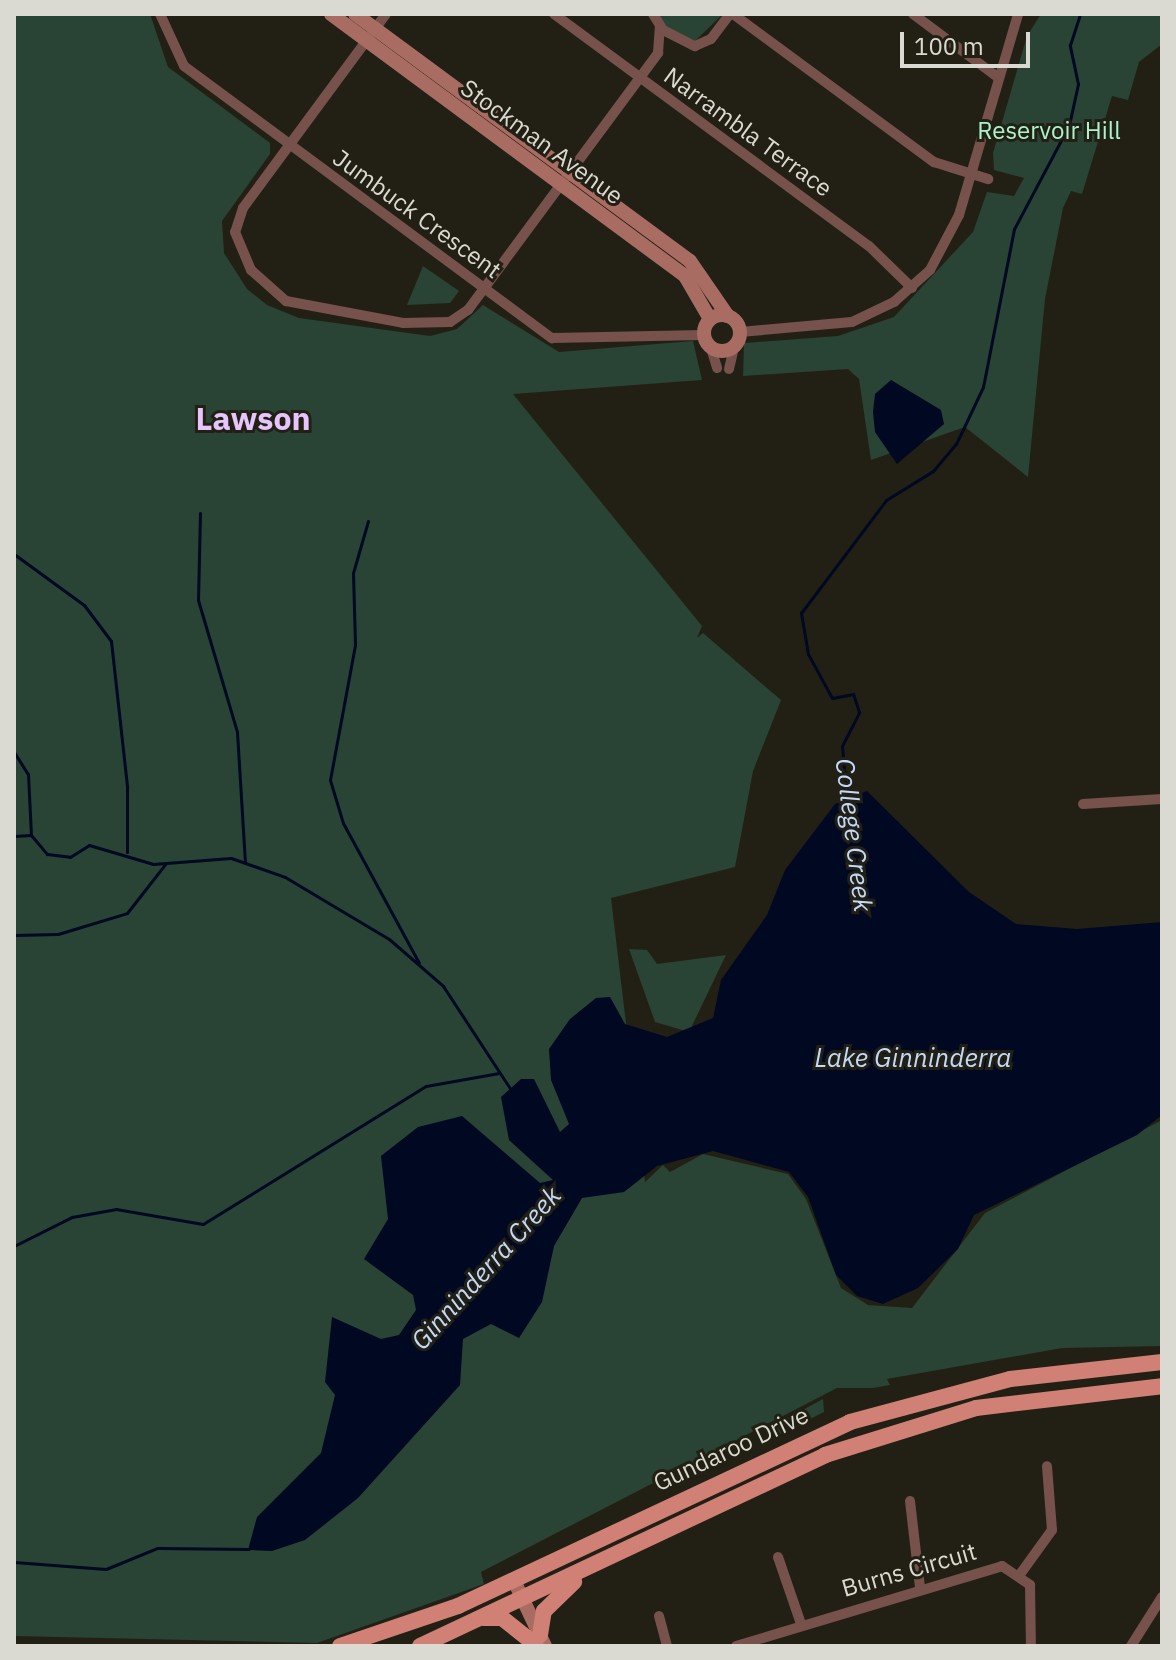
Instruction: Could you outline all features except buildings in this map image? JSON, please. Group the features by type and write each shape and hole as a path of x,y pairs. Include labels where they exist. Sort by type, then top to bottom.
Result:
{"main road":[{"name":"Gundaroo Drive","path":"340,1646 510,1582 749,1465 879,1412 1010,1379 1162,1362"},
{"name":"Gundaroo Drive","path":"420,1646 798,1467 910,1425 1031,1397 1162,1386"},
{"path":"483,1618 502,1618 540,1643 544,1611 594,1566"}],"street":[{"name":"Jumbuck Crescent","path":"160,14 180,63 562,342 703,335"},
{"name":"Stockman Avenue","path":"331,14 371,35 565,178 697,267 728,316"},
{"name":"Stockman Avenue","path":"355,14 371,35"},
{"path":"386,14 240,213 235,232 251,270 278,296 322,313 430,324 460,318 658,53 682,43 708,41 732,14 934,162 988,179"},
{"name":"Narrambla Terrace","path":"554,14 869,246 912,288"},
{"path":"653,14 660,27 682,43"},
{"path":"913,14 999,78"},
{"path":"740,332 841,324 912,288 950,239 1018,14"},
{"path":"658,53 660,27"},
{"name":"Stockman Avenue","path":"565,178 691,281 710,319"},
{"path":"728,316 740,332 723,368 703,335 710,319 728,316"},
{"path":"711,348 734,347"},
{"path":"1083,804 1162,799"},
{"path":"1031,1646 1033,1595 1021,1573 1052,1530 1047,1466"},
{"path":"910,1501 920,1587"},
{"path":"778,1557 800,1621"},
{"name":"Burns Circuit","path":"736,1646 800,1621 996,1566 1021,1573"},
{"path":"510,1582 540,1643"},
{"path":"1131,1646 1162,1597"},
{"path":"659,1616 667,1646"}],"green space":[{"path":"14,14 150,14 168,67 270,143 270,154 222,221 224,253 247,289 267,305 299,318 430,336 457,329 483,305 559,352 693,341 702,380 513,394 702,626 697,638 703,633 781,700 753,771 735,867 611,898 645,1182 663,1165 670,1172 703,1154 788,1174 806,1199 841,1288 868,1305 912,1308 985,1213 1162,1120 1162,1346 1062,1348 887,1379 890,1385 837,1388 481,1572 484,1584 317,1643 14,1636"},
{"path":"659,14 723,14 695,41 664,28"},
{"name":"Reservoir Hill","path":"1041,14 1162,14 1162,44 1139,62 1128,100 1112,96 1082,194 1071,191 1063,208 1045,299 1028,477 965,427 871,460 859,379 848,369 743,376 744,343 838,336 894,317 973,232 987,192 1014,196 1024,178 994,170 993,153 1027,36"},
{"path":"423,266 459,291 450,303 407,305"},
{"path":"629,949 647,950 657,964 726,955 689,1032 655,1022"},
{"path":"823,1399 824,1412 774,1437 771,1427"}],"water":[{"path":"891,380 941,410 944,424 897,464 875,432 873,412 875,394"},
{"name":"Lake Ginninderra","path":"867,791 969,892 1016,924 1077,929 1162,922 1162,1115 1137,1135 974,1215 958,1249 918,1288 883,1304 857,1296 836,1275 808,1197 789,1172 713,1151 657,1166 624,1192 582,1198 554,1246 542,1302 519,1338 491,1324 463,1339 460,1385 358,1498 305,1540 272,1551 248,1550 257,1517 321,1453 335,1395 325,1382 332,1317 381,1339 399,1335 416,1310 413,1295 364,1259 388,1219 381,1156 418,1127 462,1116 540,1183 553,1180 509,1140 501,1097 521,1079 534,1079 560,1132 569,1124 551,1080 549,1049 570,1019 596,998 610,997 625,1024 667,1037 713,1018 721,980 767,915 785,870 835,804"}],"waterway":[{"name":"College Creek","path":"847,802 842,746 859,712 853,694 832,698 808,654 801,613 886,500 933,471 956,444 983,387 1014,229 1069,125 1078,84 1070,45 1080,14"},
{"path":"200,513 198,600 237,732 245,862"},
{"path":"368,521 353,573 355,645 330,780 343,823 419,963"},
{"path":"14,554 84,605 111,641 127,787 127,852"},
{"path":"14,752 28,774 31,835"},
{"path":"14,836 31,835 47,854 70,857 89,845 153,864 231,858 285,877 389,939 443,986 511,1090"},
{"path":"14,935 58,934 127,913 166,863"},
{"path":"14,1246 72,1217 116,1209 203,1224 426,1086 499,1073"},
{"name":"Ginninderra Creek","path":"14,1562 106,1569 157,1548 249,1549"}],"district":[{"name":"Lawson","path":"253,418"}]}
